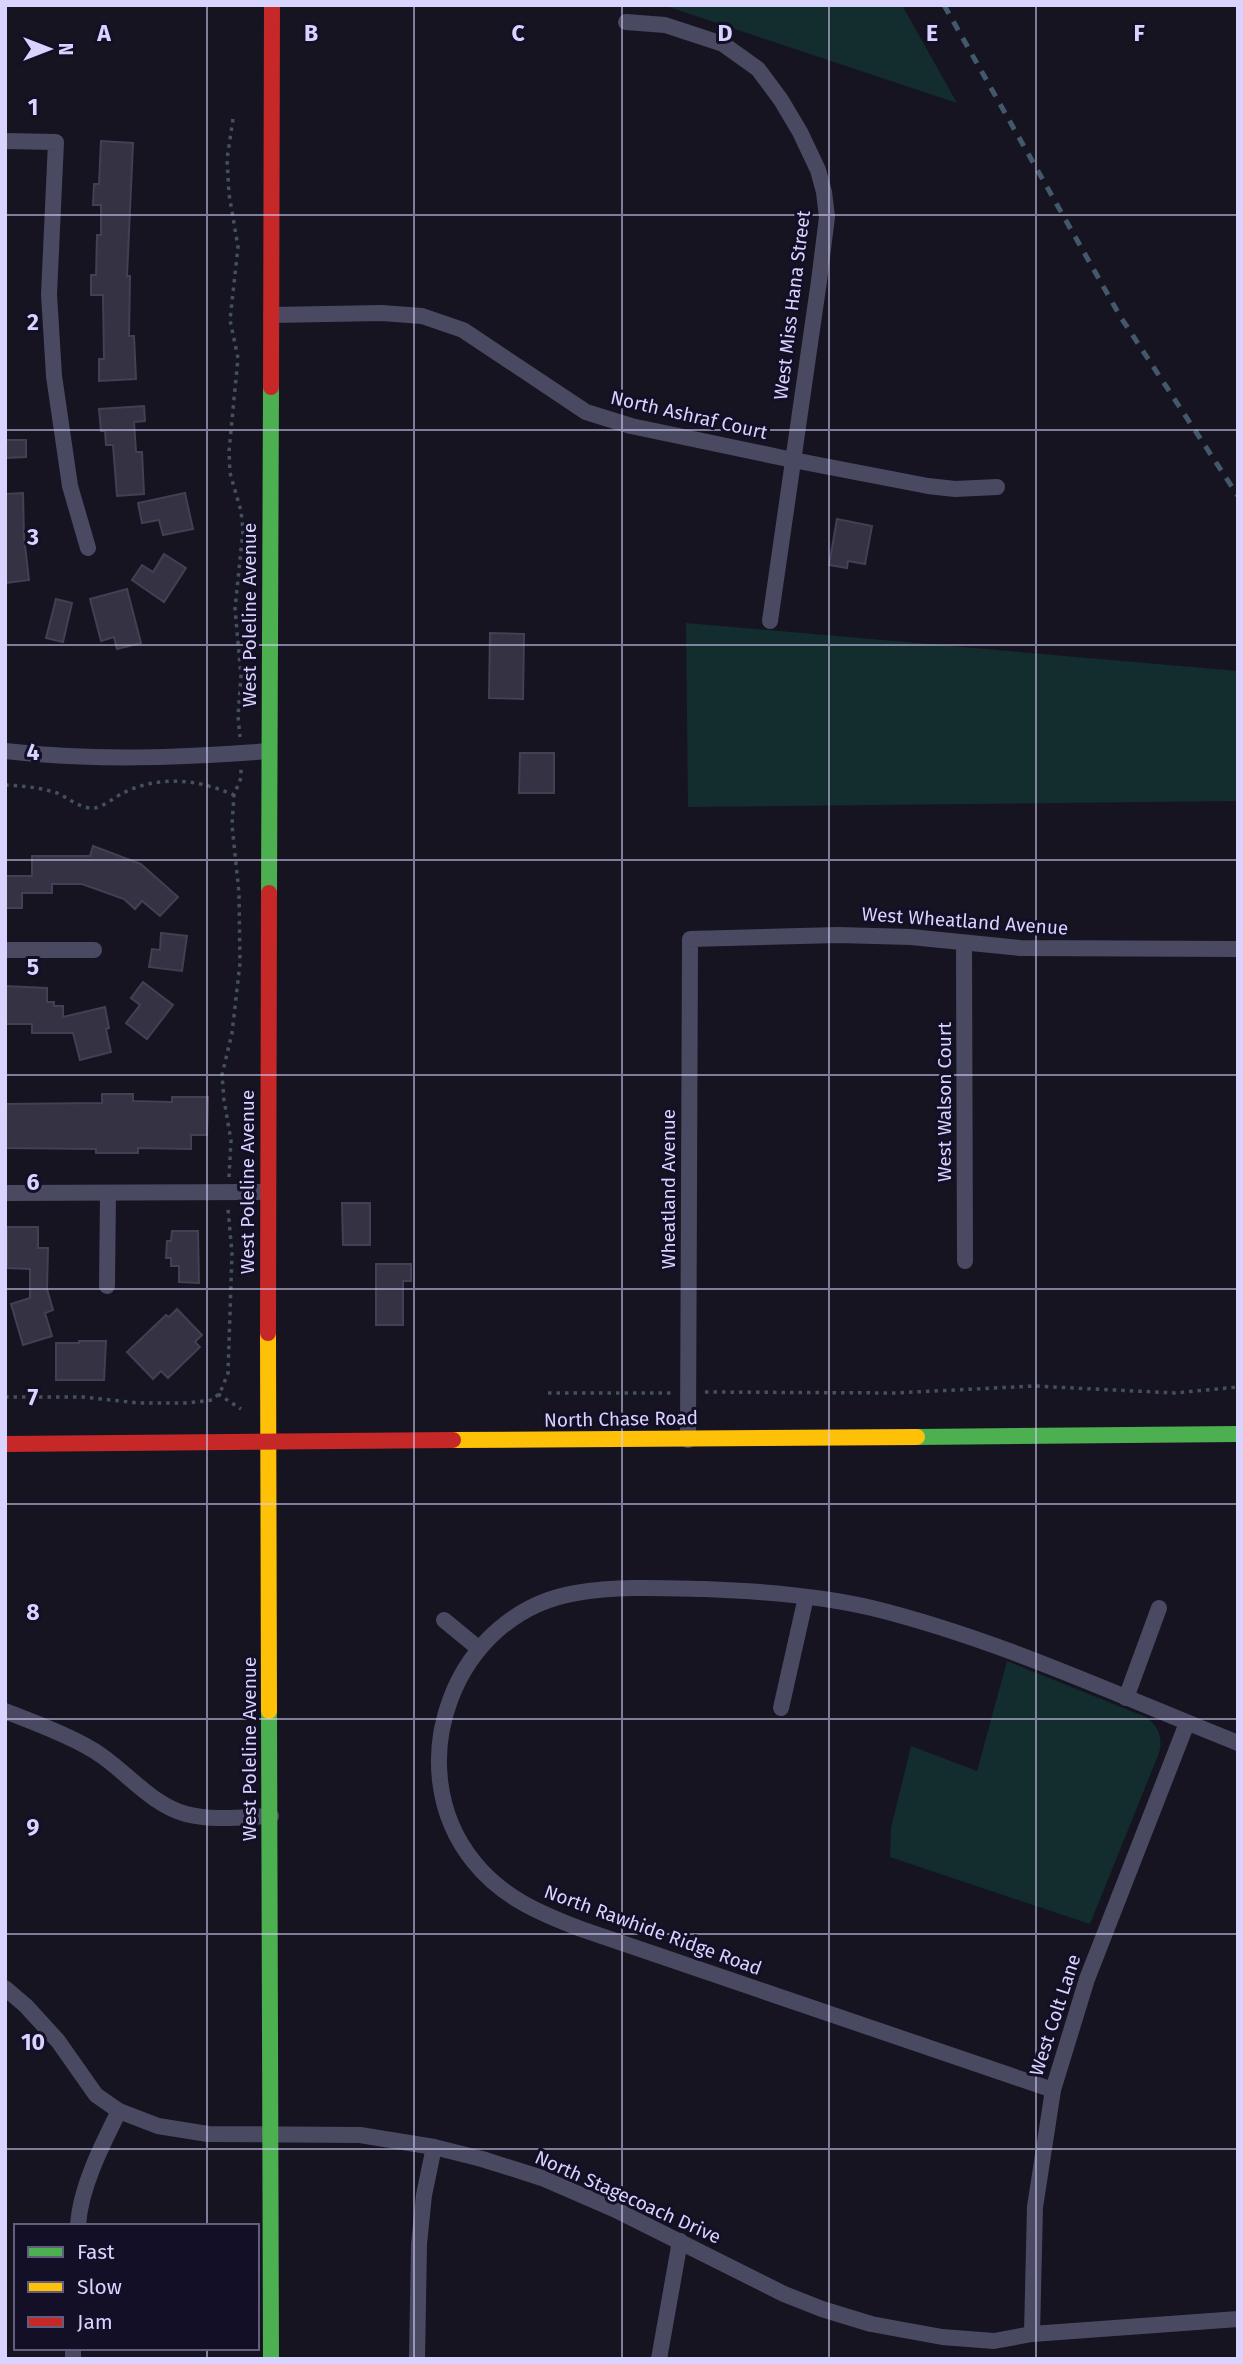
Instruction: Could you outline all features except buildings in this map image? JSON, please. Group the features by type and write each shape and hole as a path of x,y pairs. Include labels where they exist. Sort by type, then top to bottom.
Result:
{"street":[{"name":"West Poleline Avenue","path":"271,2359 268,1192 272,5"},
{"name":"West Miss Hana Street","path":"626,22 665,25 723,44 758,69 781,100 818,170 827,217 770,621"},
{"path":"5,141 56,142 49,294 54,376 70,486 88,548"},
{"name":"North Ashraf Court","path":"271,315 382,313 422,316 463,330 586,412 631,426 928,486 955,489 997,487"},
{"path":"5,751 60,757 129,758 201,757 269,751"},
{"name":"West Wheatland Avenue","path":"690,939 838,935 911,937 1073,950 1238,949"},
{"name":"Wheatland Avenue","path":"688,1440 690,939"},
{"name":"West Walson Court","path":"964,943 965,1261"},
{"path":"5,950 94,950"},
{"path":"5,1193 268,1192"},
{"path":"107,1286 108,1194"},
{"name":"North Chase Road","path":"5,1444 1238,1434"},
{"name":"North Rawhide Ridge Road","path":"1053,2090 581,1929 516,1901 474,1862 448,1814 441,1783 440,1750 444,1716 454,1686 478,1648 513,1619 550,1600 574,1593 675,1588 755,1591 869,1608 953,1631 1238,1743"},
{"path":"781,1708 806,1597"},
{"path":"1126,1698 1160,1608"},
{"path":"444,1620 478,1648"},
{"path":"5,1711 39,1724 101,1755 126,1777 182,1813 207,1819 271,1816"},
{"name":"West Colt Lane","path":"1032,2334 1035,2207 1053,2090 1087,1979 1187,1723"},
{"name":"North Stagecoach Drive","path":"5,1988 26,2006 58,2041 96,2095 119,2111 158,2126 208,2134 360,2135 434,2147 542,2178 680,2241 784,2294 871,2324 942,2337 994,2341 1032,2334 1238,2319"},
{"path":"79,2224 97,2158 119,2111"},
{"path":"417,2359 419,2244 424,2195 434,2147"},
{"path":"659,2359 680,2241"}],"path":[{"path":"5,1396 188,1403 212,1400 226,1383 228,1373 232,1253 228,1216 231,1140 222,1075 232,1033 240,963 239,893 232,825 234,795 242,778 238,716 241,676 235,609 243,530 241,511 230,473 229,451 238,358 230,320 238,247 229,194 227,159 233,119"},
{"path":"5,785 33,786 58,793 78,805 95,808 143,785 175,779 203,783 234,795"},
{"path":"548,1393 895,1393 1034,1386 1175,1393 1238,1387"},
{"path":"218,1394 241,1409"}],"green space":[{"path":"663,5 902,5 957,103"},
{"path":"686,623 1238,671 1238,801 688,807"},
{"path":"1007,1661 1146,1717 1159,1733 1159,1753 1090,1924 890,1857 891,1828 911,1746 977,1771"}],"railway":[{"path":"944,5 1120,316 1238,496"}],"traffic: fast":[{"path":"269,893 271,387"},
{"path":"917,1437 1238,1434"},
{"path":"269,1711 271,2359"}],"traffic: slow":[{"path":"268,1333 269,1711"},
{"path":"453,1440 917,1437"}],"traffic: jam":[{"path":"271,387 272,5"},
{"path":"268,1333 269,893"},
{"path":"5,1444 453,1440"}]}
